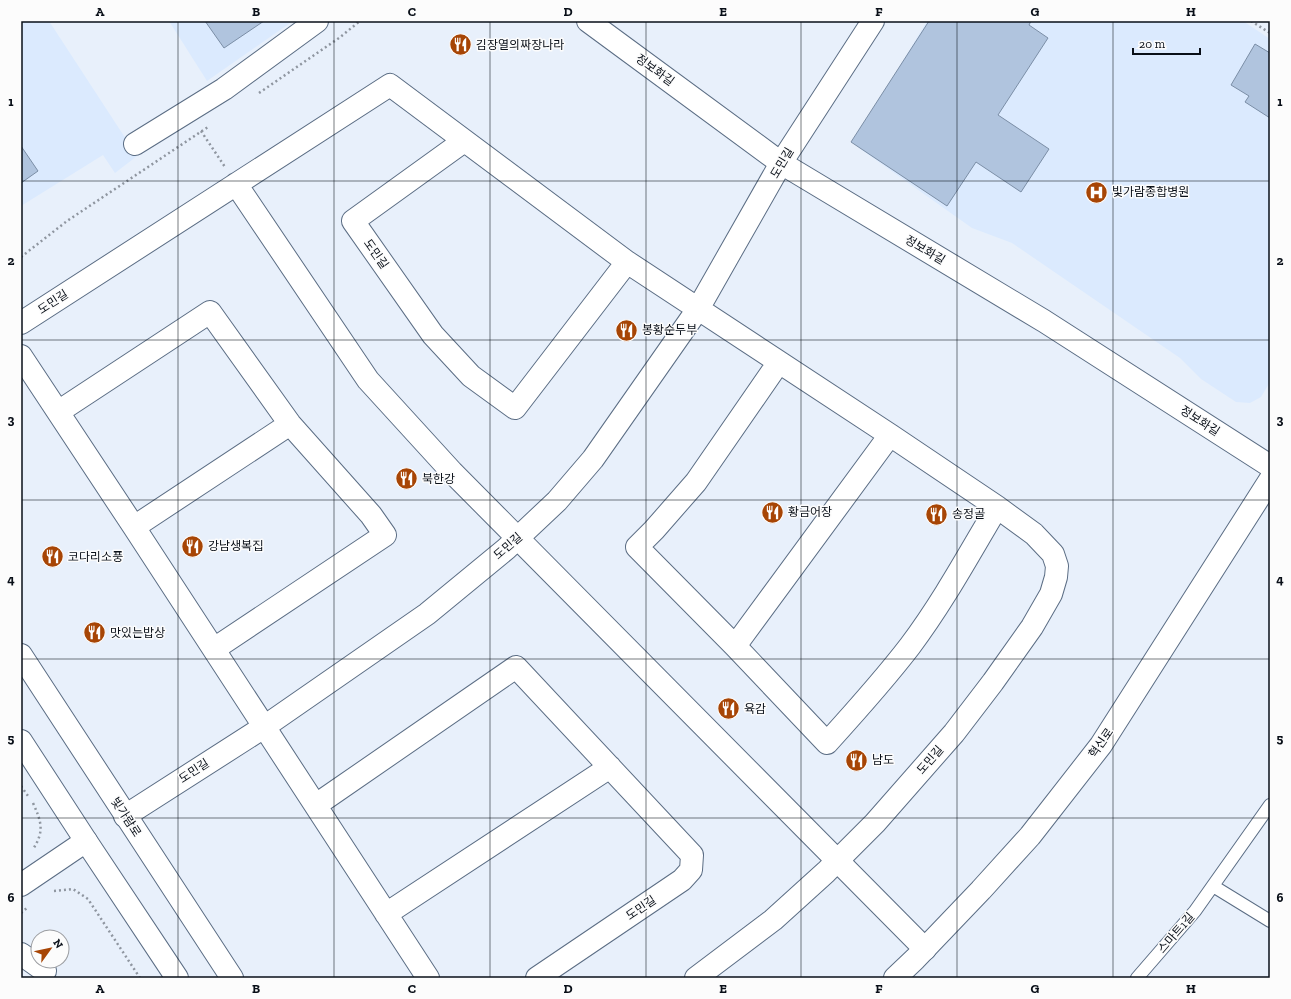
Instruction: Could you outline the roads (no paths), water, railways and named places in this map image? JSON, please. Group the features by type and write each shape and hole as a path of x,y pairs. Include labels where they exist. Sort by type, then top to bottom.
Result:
{"street":[{"path":"135,144 224,89 317,21"},
{"name":"정보화길","path":"588,21 782,163 1044,321 1270,466"},
{"name":"도민길","path":"125,816 264,727 427,614 518,538 557,501 594,459 698,309 782,163 873,21"},
{"name":"도민길","path":"21,323 390,85 627,262 890,435 997,507 1034,534 1053,554 1057,566 1056,577 1051,594 1028,633 993,682 954,733 875,823 837,861 773,920 696,978"},
{"name":"도민길","path":"464,141 352,221 433,335 471,376 515,408 627,262"},
{"path":"236,184 368,380 452,472 925,949"},
{"path":"58,412 210,312 290,424 371,515 385,535 214,650"},
{"path":"21,356 428,978"},
{"path":"779,362 696,482 637,548 735,646 827,743 874,692 911,644 954,580 997,507"},
{"path":"134,527 290,424"},
{"path":"735,646 890,435"},
{"name":"혁신로","path":"895,978 925,949 1030,836 1101,745 1270,480"},
{"name":"빛가람로","path":"21,655 232,978"},
{"name":"도민길","path":"316,805 516,667 692,855 691,870 682,880 537,978"},
{"path":"21,741 177,978"},
{"path":"386,914 610,767"},
{"path":"21,886 86,841"},
{"path":"21,954 45,971"}],"lane":[{"name":"스마트1길","path":"1137,978 1195,911 1270,804"},
{"path":"1213,886 1270,921"}],"place":[{"name":"김장열의짜장나라","path":"461,45"},
{"name":"빛가람종합병원","path":"1096,192"},
{"name":"봉황순두부","path":"627,330"},
{"name":"북한강","path":"406,479"},
{"name":"황금어장","path":"773,512"},
{"name":"송정골","path":"937,514"},
{"name":"강남생복집","path":"193,546"},
{"name":"코다리소풍","path":"52,557"},
{"name":"맛있는밥상","path":"94,633"},
{"name":"육감","path":"729,709"},
{"name":"남도","path":"856,760"}]}
